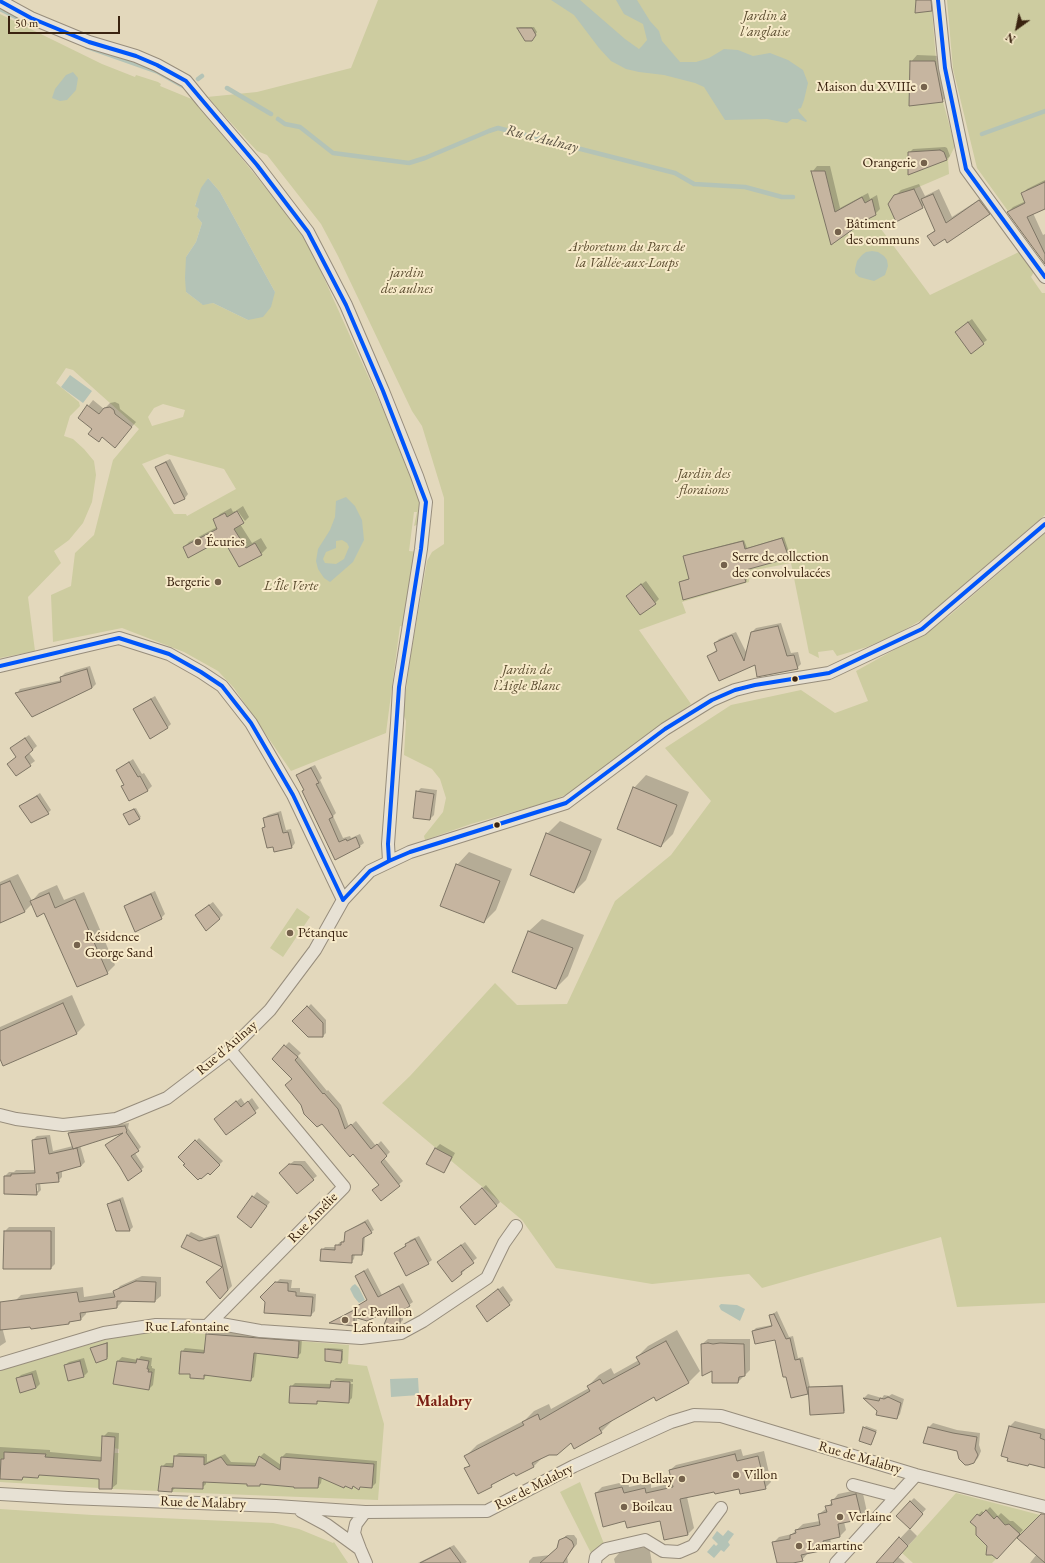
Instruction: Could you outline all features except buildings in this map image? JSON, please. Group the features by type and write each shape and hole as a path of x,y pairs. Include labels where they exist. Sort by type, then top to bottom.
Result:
{"street":[{"path":"938,0 945,68 966,169 1045,277"},
{"path":"0,1 31,18 88,41 136,56 157,65 186,81 266,176 308,232 346,305 377,377 426,502 421,549 399,687 388,844 389,861"},
{"name":"Rue d'Aulnay","path":"0,1114 16,1119 63,1125 116,1119 167,1098 230,1050 270,1010 315,950 343,900 370,871 410,852 566,803 678,720 699,707 729,693 755,685 829,673 922,629 1045,524"},
{"path":"0,666 120,638 169,654 222,686 251,723 293,795 343,900"},
{"name":"Rue Amélie","path":"207,1326 344,1187 230,1050"},
{"name":"Rue Lafontaine","path":"0,1364 104,1333 156,1325 207,1326 221,1324 260,1330 361,1338 402,1333 423,1321 487,1278 504,1243 516,1226"},
{"name":"Rue de Malabry","path":"0,1494 276,1506 365,1512 487,1510 574,1466 671,1422 694,1415 721,1416 916,1475 1045,1507"},
{"path":"836,1563 895,1496 916,1475"},
{"path":"854,1485 895,1496"},
{"path":"297,1508 328,1525 360,1549"},
{"path":"595,1563 596,1557 606,1548 645,1540 664,1551 679,1552 693,1546 721,1508"},
{"path":"365,1512 354,1529 354,1533 366,1563"}],"green space":[{"name":"Arboretum du Parc de la Vallée-aux-Loups","path":"378,0 931,0 938,83 955,146 948,160 949,174 914,189 919,200 896,222 881,229 930,295 1019,252 1034,272 1031,277 1042,293 1045,293 1045,515 925,618 895,635 867,647 837,656 833,650 818,652 819,658 809,653 791,563 750,571 749,582 682,602 686,613 639,630 691,704 568,794 548,802 471,824 425,840 424,836 443,812 446,798 440,779 432,769 404,755 406,721 403,713 410,659 427,561 432,552 444,544 444,498 422,426 412,411 338,256 321,224 267,155 257,151 207,97 257,92 351,68"},
{"path":"947,0 1045,0 1045,182 1021,193 1025,203 1008,211 977,168 953,69"},
{"name":"L'Île Verte","path":"0,14 102,64 135,77 136,75 158,82 161,84 160,86 194,100 305,236 399,448 403,453 422,503 419,524 414,526 417,512 414,512 409,551 418,552 405,627 400,626 386,733 291,771 234,688 218,671 184,652 122,628 53,642 51,595 71,586 75,553 94,535 113,460 139,429 73,370 66,368 56,383 79,402 80,406 70,416 64,436 73,439 94,461 96,475 92,502 83,523 69,540 54,551 61,563 28,597 35,651 0,658","holes":["208,178 220,192 275,292 248,320 213,303 202,304 186,292 186,257 196,242 202,223 197,217 199,209 195,205","163,404 185,410 183,417 152,426 148,417 154,408","167,454 224,469 236,489 187,516 186,514 174,514 142,464"]},
{"path":"1045,533 1045,1303 957,1307 941,1237 762,1288 749,1274 652,1284 556,1268 522,1220 382,1103 410,1076 495,983 517,1005 567,1004 615,901 671,855 711,801 665,748 731,705 801,690 835,713 868,701 856,671 912,640 949,616"},
{"name":"Pétanque","path":"297,908 310,917 283,957 270,948"},
{"path":"153,1331 206,1334 205,1347 299,1341 349,1345 348,1364 367,1366 384,1424 378,1500 172,1492 172,1488 184,1456 174,1456 173,1467 161,1466 158,1491 112,1489 114,1453 119,1453 119,1449 114,1448 102,1437 99,1488 0,1482 0,1370 108,1339","holes":["326,1349 342,1351 341,1363 325,1361","137,1360 149,1361 147,1369 149,1369 148,1372 152,1373 149,1390 114,1384 122,1361 128,1362 135,1369"]},
{"path":"580,1482 606,1549 595,1563 588,1563 592,1555 560,1492"},
{"path":"956,1493 1040,1515 992,1563 913,1563 902,1553"},
{"path":"0,1509 92,1515 273,1523 299,1529 333,1543 334,1542 348,1563 0,1563"}],"shaded area":[{"path":"551,0 580,0 625,39 639,49 647,40 643,24 624,14 616,0 637,0 650,21 659,31 662,41 680,62 696,62 709,58 724,49 738,50 753,56 770,53 788,60 803,70 808,83 801,108 798,109 807,121 792,119 787,123 767,119 725,120 704,87 695,83 664,75 626,69 611,61 599,48 574,15"},
{"path":"73,72 78,78 76,90 67,100 60,101 52,98 55,89 66,75"},
{"path":"208,178 220,192 275,292 271,307 263,317 248,320 213,303 203,305 186,292 186,257 196,242 202,223 197,217 199,209 195,206 201,188"},
{"path":"866,252 878,252 884,256 887,260 888,266 885,275 874,281 859,277 855,273 857,261"},
{"path":"70,375 92,391 83,403 61,387"},
{"path":"346,497 355,506 362,520 364,540 353,562 330,582 324,578 318,569 316,561 318,549 330,530 335,517 336,501","holes":["342,540 347,543 349,547 344,559 336,564 325,563 323,559 326,552 336,548 336,541"]},
{"path":"355,1284 359,1288 365,1300 359,1303 350,1289"},
{"path":"721,1304 737,1305 745,1309 740,1321 721,1310 719,1306"},
{"path":"418,1378 419,1395 391,1397 390,1379"},
{"path":"728,1530 734,1534 728,1542 730,1545 724,1552 721,1550 714,1558 707,1552 714,1544 716,1546 718,1544 712,1538 717,1531 723,1536"}],"waterway":[{"name":"Ru d'Aulnay","path":"0,9 32,25"},
{"name":"Ru d'Aulnay","path":"87,47 158,72 183,86"},
{"name":"Ru d'Aulnay","path":"198,79 202,76"},
{"name":"Ru d'Aulnay","path":"227,88 271,114"},
{"name":"Ru d'Aulnay","path":"982,134 1045,111"},
{"name":"Ru d'Aulnay","path":"278,119 285,124 300,127 333,153 409,163 425,158 498,128 675,173 694,184 745,187 782,197 793,197"}],"transit line":[{"path":"938,0 945,68 966,169 1045,277"},
{"path":"0,1 31,18 89,42 136,56 157,65 186,81 257,165 308,232 346,305 383,391 426,502 421,549 399,687 388,844 389,861"},
{"path":"343,900 370,871 389,861 410,852 566,803 665,729 712,700 735,690 755,685 829,673 922,629 1045,524"},
{"path":"0,666 119,638 169,654 222,686 251,723 293,795 343,900"}],"place":[{"name":"Maison du XVIIIe","path":"924,87"},
{"name":"Orangerie","path":"924,163"},
{"name":"Bâtiment des communs","path":"838,232"},
{"name":"Écuries","path":"198,542"},
{"name":"Serre de collection des convolvulacées","path":"724,565"},
{"name":"Bergerie","path":"218,582"},
{"name":"Pétanque","path":"290,933"},
{"name":"Résidence George Sand","path":"77,945"},
{"name":"Le Pavillon Lafontaine","path":"345,1320"},
{"name":"Villon","path":"736,1475"},
{"name":"Du Bellay","path":"682,1479"},
{"name":"Boileau","path":"624,1507"},
{"name":"Verlaine","path":"840,1517"},
{"name":"Lamartine","path":"799,1546"}],"district":[{"name":"Malabry","path":"444,1402"}],"park label":[{"name":"Jardin à l'anglaise","path":"765,24"},
{"name":"jardin des aulnes","path":"407,282"},
{"name":"Jardin des floraisons","path":"704,482"},
{"name":"Jardin de l’Aigle Blanc","path":"527,678"}]}
